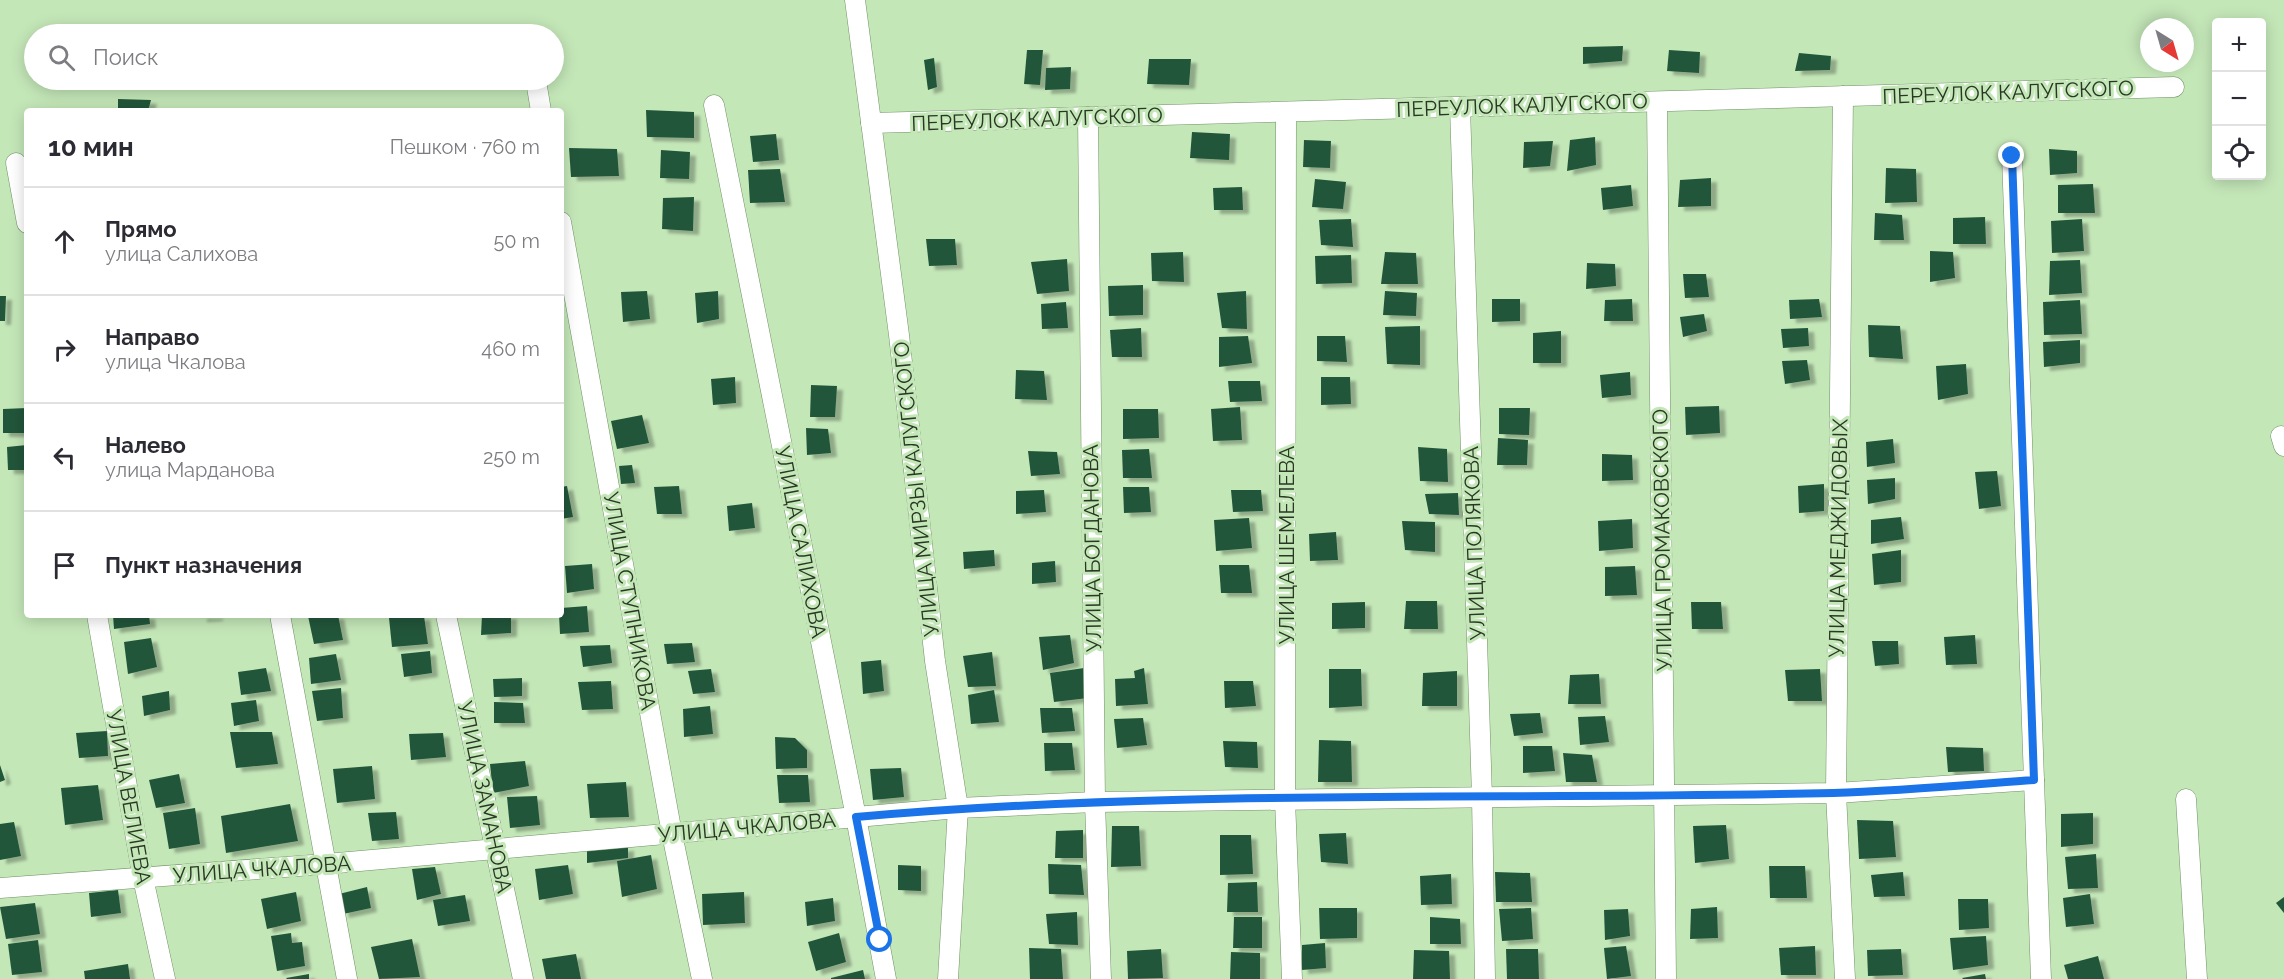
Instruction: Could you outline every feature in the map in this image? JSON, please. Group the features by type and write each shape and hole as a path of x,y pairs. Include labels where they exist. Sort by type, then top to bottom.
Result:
{"street":[{"name":"УЛИЦА МИРЗЫ КАЛУГСКОГО","path":"855,0 899,335 935,661 958,808 948,979"},
{"name":"ПЕРЕУЛОК КАЛУГСКОГО","path":"871,123 2174,87"},
{"path":"538,90 540,108"},
{"name":"УЛИЦА МЕДЖИДОВЫХ","path":"1843,96 1836,793 1847,977"},
{"name":"УЛИЦА ГРОМАКОВСКОГО","path":"1657,102 1666,979"},
{"name":"УЛИЦА САЛИХОВА","path":"714,105 856,817 886,979"},
{"name":"УЛИЦА ПОЛЯКОВА","path":"1460,107 1482,797 1485,979"},
{"name":"УЛИЦА ШЕМЕЛЕВА","path":"1286,112 1285,800 1292,979"},
{"name":"УЛИЦА БОГДАНОВА","path":"1088,117 1095,802 1101,979"},
{"path":"2012,156 2041,979"},
{"path":"16,163 24,207"},
{"name":"УЛИЦА СТУПНИКОВА","path":"564,239 672,834 702,979"},
{"name":"УЛИЦА ВЕЛИЕВА","path":"98,618 143,878 165,979"},
{"path":"281,618 346,979"},
{"name":"УЛИЦА ЗАМАНОВА","path":"447,618 523,979"},
{"name":"УЛИЦА ЧКАЛОВА","path":"0,888 496,850 958,808 1095,802 1836,793 2034,780"},
{"path":"2186,799 2197,979"}],"building":[{"path":"1623,46 1622,61 1583,64 1583,47"},
{"path":"1027,50 1043,50 1040,85 1024,84"},
{"path":"1669,50 1700,52 1699,73 1667,71"},
{"path":"1799,53 1831,56 1830,70 1795,71"},
{"path":"934,58 937,87 928,90 924,60"},
{"path":"1149,59 1191,59 1189,85 1147,84"},
{"path":"1071,67 1070,89 1045,90 1046,68"},
{"path":"118,99 151,100 149,108 118,108"},
{"path":"646,110 694,112 694,138 647,137"},
{"path":"1192,132 1230,134 1229,160 1190,158"},
{"path":"776,134 779,160 753,162 750,136"},
{"path":"1595,137 1596,165 1567,171 1570,140"},
{"path":"1304,140 1331,141 1330,168 1303,167"},
{"path":"1553,141 1550,166 1523,168 1524,142"},
{"path":"569,148 617,149 619,176 571,177"},
{"path":"2049,149 2077,151 2077,173 2050,175"},
{"path":"661,150 690,152 689,179 660,178"},
{"path":"1886,168 1916,169 1917,202 1885,203"},
{"path":"780,169 785,202 750,203 748,170"},
{"path":"1711,178 1711,206 1678,207 1680,180"},
{"path":"1315,179 1346,182 1343,209 1312,207"},
{"path":"2093,184 2095,213 2058,213 2058,185"},
{"path":"1631,185 1633,206 1603,210 1601,188"},
{"path":"1242,187 1243,210 1214,210 1213,188"},
{"path":"694,197 693,231 662,229 663,198"},
{"path":"1875,213 1902,215 1904,240 1874,240"},
{"path":"1985,217 1986,244 1953,244 1953,218"},
{"path":"1351,219 1353,247 1321,245 1319,220"},
{"path":"2082,219 2084,251 2052,253 2051,221"},
{"path":"926,239 955,239 957,265 929,266"},
{"path":"1930,251 1953,252 1955,278 1930,282"},
{"path":"1183,252 1184,282 1152,281 1151,253"},
{"path":"1385,252 1416,253 1418,284 1381,284"},
{"path":"1351,255 1352,283 1316,284 1315,256"},
{"path":"1067,259 1069,291 1037,294 1031,262"},
{"path":"2080,260 2082,293 2049,295 2050,261"},
{"path":"1587,263 1615,264 1616,286 1586,289"},
{"path":"1683,274 1706,274 1709,297 1685,298"},
{"path":"1143,285 1143,315 1109,316 1108,286"},
{"path":"647,291 650,319 623,322 621,292"},
{"path":"718,291 719,319 697,323 695,293"},
{"path":"1246,291 1247,329 1222,328 1217,293"},
{"path":"1385,291 1417,293 1416,316 1383,315"},
{"path":"0,296 6,296 5,321 0,321"},
{"path":"1492,299 1520,299 1520,321 1492,322"},
{"path":"1632,299 1633,321 1604,321 1605,300"},
{"path":"1819,299 1822,317 1790,319 1789,300"},
{"path":"2080,300 2082,334 2044,335 2043,302"},
{"path":"1066,302 1068,328 1042,329 1041,304"},
{"path":"1704,314 1707,331 1683,337 1680,317"},
{"path":"1868,325 1900,326 1903,359 1869,357"},
{"path":"1420,326 1420,365 1387,364 1385,327"},
{"path":"1141,328 1142,357 1112,357 1110,330"},
{"path":"1808,328 1809,346 1783,348 1781,329"},
{"path":"1561,331 1561,363 1533,363 1533,333"},
{"path":"1248,336 1252,363 1219,367 1219,337"},
{"path":"1317,336 1345,336 1347,362 1317,361"},
{"path":"2080,340 2080,363 2044,367 2043,342"},
{"path":"1807,360 1810,380 1785,384 1782,361"},
{"path":"1966,364 1968,394 1938,400 1936,366"},
{"path":"1016,370 1044,371 1047,400 1015,399"},
{"path":"1630,372 1631,395 1602,398 1600,375"},
{"path":"735,377 736,403 713,405 711,379"},
{"path":"1321,377 1350,377 1351,404 1321,405"},
{"path":"1228,381 1260,381 1262,401 1230,402"},
{"path":"811,385 837,386 835,417 810,417"},
{"path":"1719,406 1720,433 1686,435 1685,407"},
{"path":"1240,407 1242,440 1213,441 1211,409"},
{"path":"24,408 24,433 3,433 3,409"},
{"path":"1499,408 1530,408 1529,435 1499,434"},
{"path":"1123,409 1158,409 1159,438 1123,439"},
{"path":"642,415 649,443 617,449 611,421"},
{"path":"806,428 828,429 831,453 807,455"},
{"path":"1498,438 1528,440 1527,465 1497,465"},
{"path":"1893,439 1895,463 1867,467 1866,442"},
{"path":"24,445 24,470 8,470 7,447"},
{"path":"1418,447 1447,449 1448,482 1420,481"},
{"path":"1149,449 1152,478 1123,478 1122,450"},
{"path":"1028,451 1057,452 1060,474 1031,476"},
{"path":"1602,454 1632,455 1633,480 1602,481"},
{"path":"632,465 635,483 621,484 619,466"},
{"path":"1997,471 2001,506 1979,509 1975,472"},
{"path":"1895,478 1895,499 1868,504 1867,480"},
{"path":"1824,484 1824,511 1799,513 1798,486"},
{"path":"564,486 567,486 573,517 564,518"},
{"path":"679,486 682,514 657,514 654,487"},
{"path":"1123,487 1149,487 1151,512 1124,513"},
{"path":"1044,490 1046,512 1016,514 1016,491"},
{"path":"1231,490 1261,490 1263,511 1233,512"},
{"path":"1458,493 1459,515 1429,514 1425,494"},
{"path":"752,503 755,528 729,531 727,506"},
{"path":"1901,517 1904,539 1871,544 1871,520"},
{"path":"1249,518 1252,548 1216,551 1214,520"},
{"path":"1632,519 1633,548 1599,551 1598,521"},
{"path":"1402,521 1435,522 1435,552 1405,550"},
{"path":"1336,532 1338,560 1310,561 1309,534"},
{"path":"994,550 995,566 964,569 963,552"},
{"path":"1901,550 1901,582 1874,585 1872,554"},
{"path":"1055,561 1056,582 1032,584 1032,563"},
{"path":"592,564 594,589 567,593 565,566"},
{"path":"1219,565 1249,565 1252,593 1221,593"},
{"path":"1635,566 1637,595 1605,596 1605,567"},
{"path":"1406,601 1437,601 1438,629 1404,629"},
{"path":"1365,602 1365,628 1332,629 1332,603"},
{"path":"1691,602 1721,602 1723,629 1692,629"},
{"path":"587,606 589,632 560,634 559,618 564,618 564,608"},
{"path":"113,618 149,618 150,624 114,629"},
{"path":"308,618 339,618 343,640 314,644"},
{"path":"389,618 424,618 428,644 392,647"},
{"path":"482,618 511,618 511,633 481,635"},
{"path":"1070,635 1074,663 1043,670 1039,637"},
{"path":"1975,635 1977,664 1946,665 1944,637"},
{"path":"151,638 157,667 128,674 124,642"},
{"path":"1872,641 1898,641 1899,664 1875,666"},
{"path":"692,643 695,662 667,664 664,644"},
{"path":"610,645 612,663 583,667 580,646"},
{"path":"430,651 432,673 404,677 401,654"},
{"path":"992,652 996,686 968,687 963,656"},
{"path":"336,654 341,680 311,684 309,658"},
{"path":"881,660 884,691 863,694 861,662"},
{"path":"266,668 271,691 241,695 238,672"},
{"path":"1084,668 1088,698 1054,702 1050,673"},
{"path":"1144,668 1148,704 1116,706 1115,679 1135,678 1134,671"},
{"path":"711,669 715,692 693,694 688,671"},
{"path":"1329,669 1361,669 1362,706 1329,708"},
{"path":"1820,669 1822,701 1788,701 1785,670"},
{"path":"1457,671 1457,706 1422,706 1423,673"},
{"path":"1599,674 1601,704 1568,704 1570,675"},
{"path":"522,678 522,696 494,697 493,679"},
{"path":"611,681 613,709 582,710 578,682"},
{"path":"1224,681 1253,681 1256,706 1225,708"},
{"path":"341,688 343,718 317,721 312,691"},
{"path":"994,690 999,722 971,724 968,695"},
{"path":"169,691 170,710 144,716 142,696"},
{"path":"256,700 259,721 234,726 231,703"},
{"path":"494,702 523,703 525,723 494,723"},
{"path":"710,706 713,734 684,737 683,709"},
{"path":"1040,708 1072,708 1075,731 1042,733"},
{"path":"1540,713 1543,733 1514,736 1510,714"},
{"path":"1605,716 1609,742 1580,745 1578,717"},
{"path":"1143,718 1147,745 1117,748 1114,719"},
{"path":"107,731 108,756 79,758 76,733"},
{"path":"230,732 272,732 278,764 236,768"},
{"path":"443,733 446,757 411,760 409,734"},
{"path":"775,737 795,738 807,750 807,768 776,769"},
{"path":"1319,740 1351,741 1352,782 1318,782"},
{"path":"1223,741 1257,742 1258,768 1225,767"},
{"path":"1044,743 1072,743 1075,770 1045,771"},
{"path":"1523,746 1552,746 1555,771 1523,773"},
{"path":"1946,747 1983,748 1984,771 1948,772"},
{"path":"1563,753 1592,755 1597,782 1566,782"},
{"path":"525,761 529,786 493,793 490,764"},
{"path":"0,765 5,780 0,782"},
{"path":"372,766 375,799 337,803 333,769"},
{"path":"901,768 904,797 873,800 870,769"},
{"path":"179,774 185,803 156,808 149,780"},
{"path":"777,775 808,775 810,802 779,803"},
{"path":"626,782 629,817 590,818 587,784"},
{"path":"98,785 103,820 65,825 61,788"},
{"path":"537,796 540,825 510,828 507,797"},
{"path":"290,804 298,841 226,853 221,816"},
{"path":"195,808 200,844 169,849 163,813"},
{"path":"396,812 399,839 372,841 368,813"},
{"path":"2093,813 2093,844 2061,847 2061,814"},
{"path":"1857,820 1893,821 1896,857 1859,859"},
{"path":"14,822 21,856 0,860 0,824"},
{"path":"1726,825 1729,859 1695,863 1693,826"},
{"path":"1112,826 1139,826 1141,866 1111,867"},
{"path":"1083,830 1083,858 1055,858 1056,831"},
{"path":"1346,833 1348,864 1321,862 1319,834"},
{"path":"1220,835 1251,835 1253,874 1220,875"},
{"path":"628,847 628,858 587,863 587,851"},
{"path":"2096,854 2098,888 2068,889 2065,857"},
{"path":"651,855 657,889 622,897 617,861"},
{"path":"1048,864 1081,865 1084,895 1049,894"},
{"path":"568,865 573,894 539,900 535,869"},
{"path":"898,865 921,866 921,891 898,890"},
{"path":"1769,866 1805,866 1807,898 1770,898"},
{"path":"435,867 441,894 417,900 412,869"},
{"path":"1495,872 1530,873 1532,902 1496,902"},
{"path":"1903,872 1905,896 1874,897 1871,875"},
{"path":"1451,874 1452,904 1421,905 1420,876"},
{"path":"1257,882 1258,912 1227,912 1228,883"},
{"path":"367,887 371,908 343,914 339,894"},
{"path":"118,890 121,913 91,917 89,893"},
{"path":"296,892 301,921 267,929 261,899"},
{"path":"744,892 745,923 703,925 702,894"},
{"path":"2090,894 2094,924 2066,927 2063,898"},
{"path":"465,895 470,921 438,926 433,900"},
{"path":"2284,897 2284,913 2276,903"},
{"path":"833,898 835,921 807,926 805,902"},
{"path":"1958,899 1988,899 1989,928 1959,930"},
{"path":"35,903 40,934 6,939 0,907"},
{"path":"1717,907 1718,938 1690,939 1691,909"},
{"path":"1319,908 1357,908 1357,938 1320,939"},
{"path":"1531,908 1533,939 1502,941 1499,909"},
{"path":"1628,909 1630,936 1605,940 1604,910"},
{"path":"1077,912 1078,945 1049,944 1046,914"},
{"path":"1234,917 1262,917 1262,948 1233,948"},
{"path":"1430,917 1460,919 1461,944 1430,944"},
{"path":"291,933 292,943 302,942 305,966 277,971 271,936"},
{"path":"839,933 846,962 816,971 808,942"},
{"path":"1986,936 1988,965 1953,970 1950,938"},
{"path":"412,939 420,977 379,979 371,947"},
{"path":"38,940 42,972 12,975 8,944"},
{"path":"1325,943 1326,968 1302,970 1302,945"},
{"path":"1626,946 1631,976 1607,979 1604,948"},
{"path":"1815,946 1816,975 1781,975 1779,948"},
{"path":"1029,948 1061,949 1063,979 1030,979"},
{"path":"1161,949 1163,978 1128,979 1127,951"},
{"path":"1506,949 1538,949 1539,979 1507,979"},
{"path":"1901,949 1903,975 1868,976 1867,950"},
{"path":"1414,950 1449,951 1450,979 1413,979"},
{"path":"1231,952 1260,953 1260,979 1230,979"},
{"path":"576,954 581,979 546,979 542,959"},
{"path":"2098,956 2104,979 2068,979 2064,965"},
{"path":"128,964 130,979 85,979 84,971"},
{"path":"863,970 865,979 831,979 831,978"},
{"path":"309,974 309,979 286,978"},
{"path":"1985,974 1986,979 1962,978"}],"route":[{"path":"880,940 856,817 958,808 1095,802 1836,793 2034,780 2012,156"}]}
